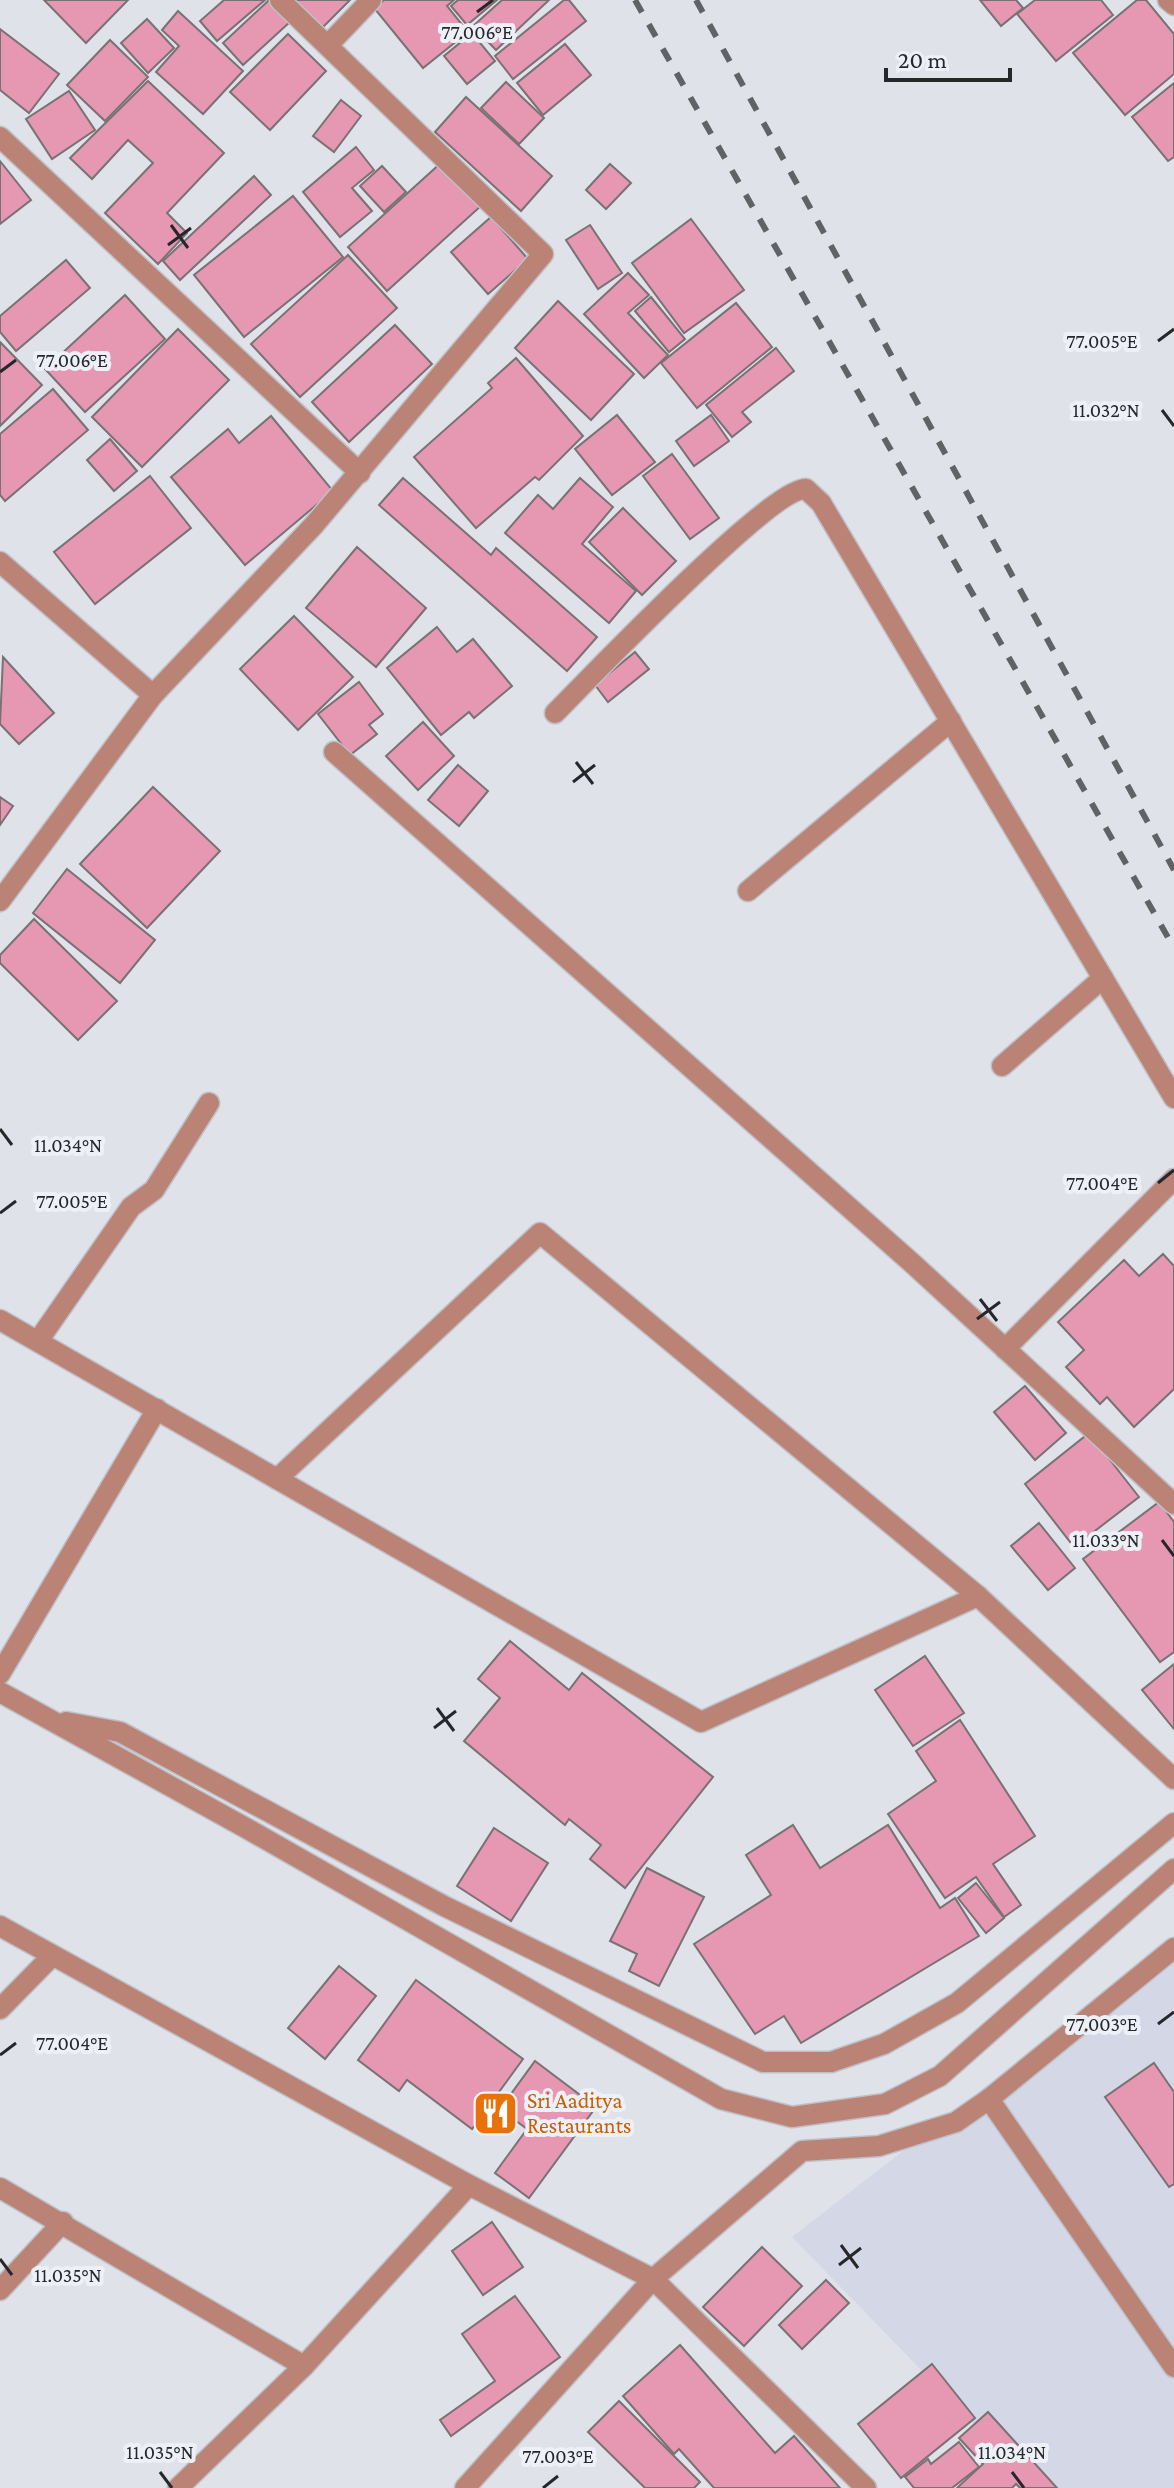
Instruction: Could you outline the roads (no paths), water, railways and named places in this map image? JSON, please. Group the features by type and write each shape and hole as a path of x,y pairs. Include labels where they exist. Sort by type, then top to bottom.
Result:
{"street":[{"path":"0,901 153,695 360,473 543,254 280,0"},
{"path":"328,45 371,0"},
{"path":"1168,0 1174,5"},
{"path":"0,137 360,473"},
{"path":"555,713 722,549 788,493 806,489 821,503 1174,1098"},
{"path":"0,562 153,695"},
{"path":"748,891 951,721"},
{"path":"334,752 1005,1349 1174,1504"},
{"path":"1002,1066 1103,978"},
{"path":"38,1341 131,1207 154,1190 209,1103"},
{"path":"1005,1349 1174,1179"},
{"path":"277,1479 540,1233 978,1596 1174,1779"},
{"path":"0,1320 701,1722 978,1596"},
{"path":"0,1674 157,1409"},
{"path":"0,1692 246,1828 721,2099 792,2117 885,2104 940,2076 1174,1869"},
{"path":"47,1718 120,1732 444,1906 763,2062 831,2062 884,2044 957,2003 1174,1823"},
{"path":"0,1926 469,2185 653,2279 866,2488"},
{"path":"465,2488 653,2279 802,2151 879,2146 956,2122 989,2099 1174,1948"},
{"path":"0,2009 52,1956"},
{"path":"989,2099 1174,2367"},
{"path":"178,2488 304,2366 469,2185"},
{"path":"0,2188 63,2222 304,2366"},
{"path":"0,2290 63,2222"}],"railway":[{"path":"635,0 1174,948"},
{"path":"696,0 1174,870"}],"place":[{"name":"Sri Aaditya Restaurants","path":"496,2113"}]}
